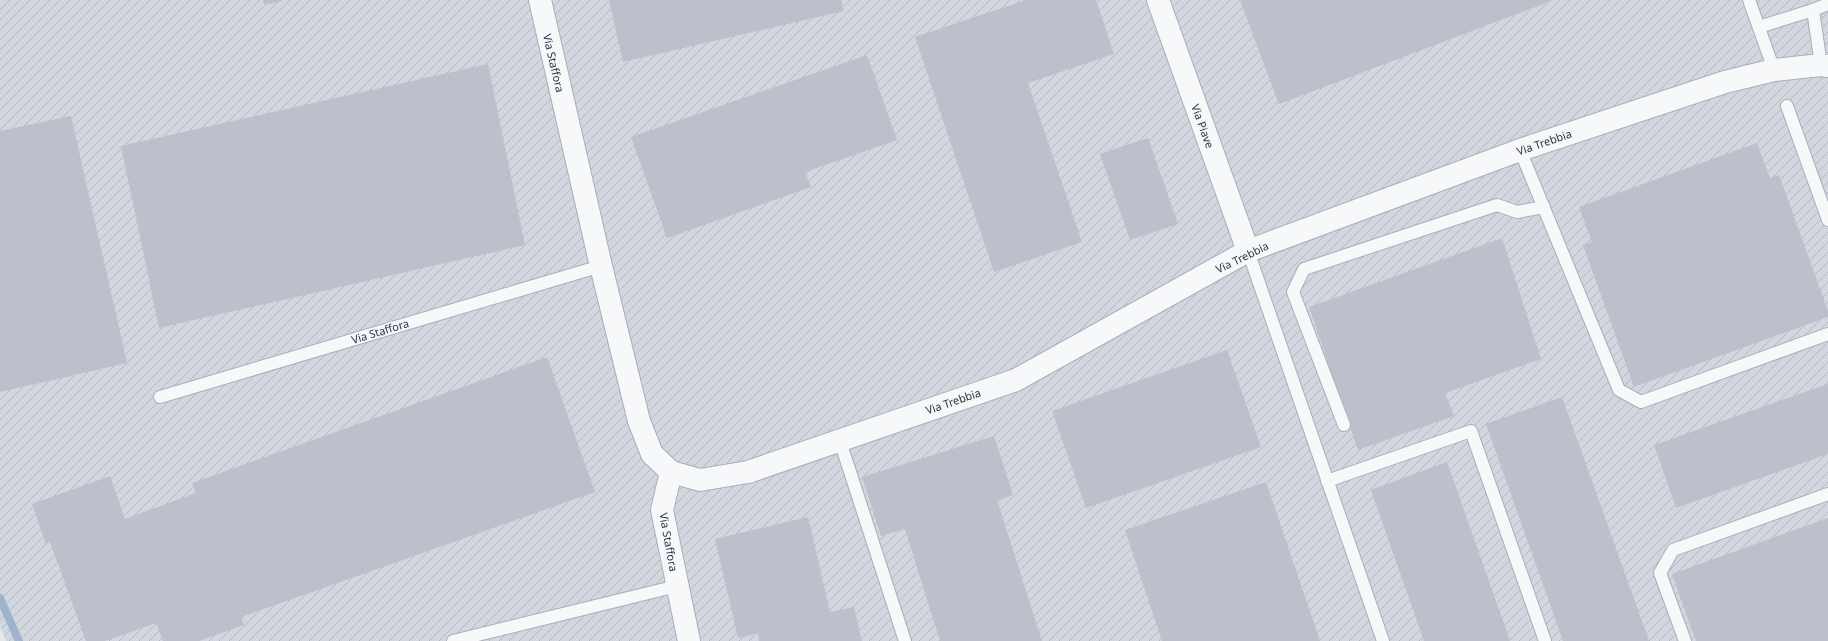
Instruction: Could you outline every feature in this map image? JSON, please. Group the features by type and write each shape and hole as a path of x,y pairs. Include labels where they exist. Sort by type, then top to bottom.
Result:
{"street":[{"name":"Via Staffora","path":"540,0 600,266 639,420 652,454 671,472 662,510 689,641"},
{"name":"Via Piave","path":"1158,0 1248,251"},
{"name":"Via Trebbia","path":"671,472 700,480 748,472 1016,380 1248,251 1520,150 1725,82 1771,61 1824,66"}],"lane":[{"path":"1749,0 1771,61"},
{"path":"1759,27 1828,4"},
{"path":"1813,10 1824,66"},
{"path":"1787,106 1828,220"},
{"path":"1520,150 1619,390 1641,402 1828,334"},
{"path":"1344,424 1293,292 1304,270 1497,205 1517,212 1544,207"},
{"path":"1248,251 1383,641"},
{"name":"Via Staffora","path":"160,397 600,266"},
{"path":"1327,481 1470,431 1545,641"},
{"path":"840,440 905,641"},
{"path":"1685,641 1660,573 1673,550 1828,494"},
{"path":"453,641 677,586"}],"shaded area":[{"path":"0,0 1828,0 1828,641 6,641 0,626"}],"building":[{"path":"263,0 282,0 282,1 264,5"},
{"path":"609,0 841,0 844,11 623,62"},
{"path":"1026,0 1096,0 1114,54 1028,83 1082,242 994,272 915,37"},
{"path":"1240,0 1554,0 1279,104"},
{"path":"867,55 897,140 805,172 811,187 667,238 631,137"},
{"path":"488,64 525,245 159,328 121,146"},
{"path":"71,116 127,363 0,392 0,131"},
{"path":"1148,138 1178,224 1130,240 1100,154"},
{"path":"1757,143 1770,178 1779,175 1828,311 1828,317 1634,387 1583,245 1592,242 1579,207"},
{"path":"1502,238 1541,359 1445,393 1454,416 1358,450 1309,307"},
{"path":"1227,350 1261,447 1086,508 1052,411"},
{"path":"547,357 595,492 241,617 244,625 199,641 163,641 156,623 105,641 86,641 50,542 46,544 32,504 110,476 125,519 196,493 192,483"},
{"path":"1828,384 1828,454 1676,508 1654,445"},
{"path":"1562,397 1649,641 1563,641 1486,424"},
{"path":"994,436 1013,495 997,500 1042,641 940,641 905,529 881,536 862,477"},
{"path":"1447,462 1510,641 1424,641 1371,490"},
{"path":"1266,482 1320,641 1162,641 1125,530"},
{"path":"808,517 830,612 854,607 862,641 759,641 758,633 738,638 715,539"},
{"path":"1828,518 1828,641 1696,641 1672,574"}],"waterway":[{"path":"0,598 19,641"}]}
